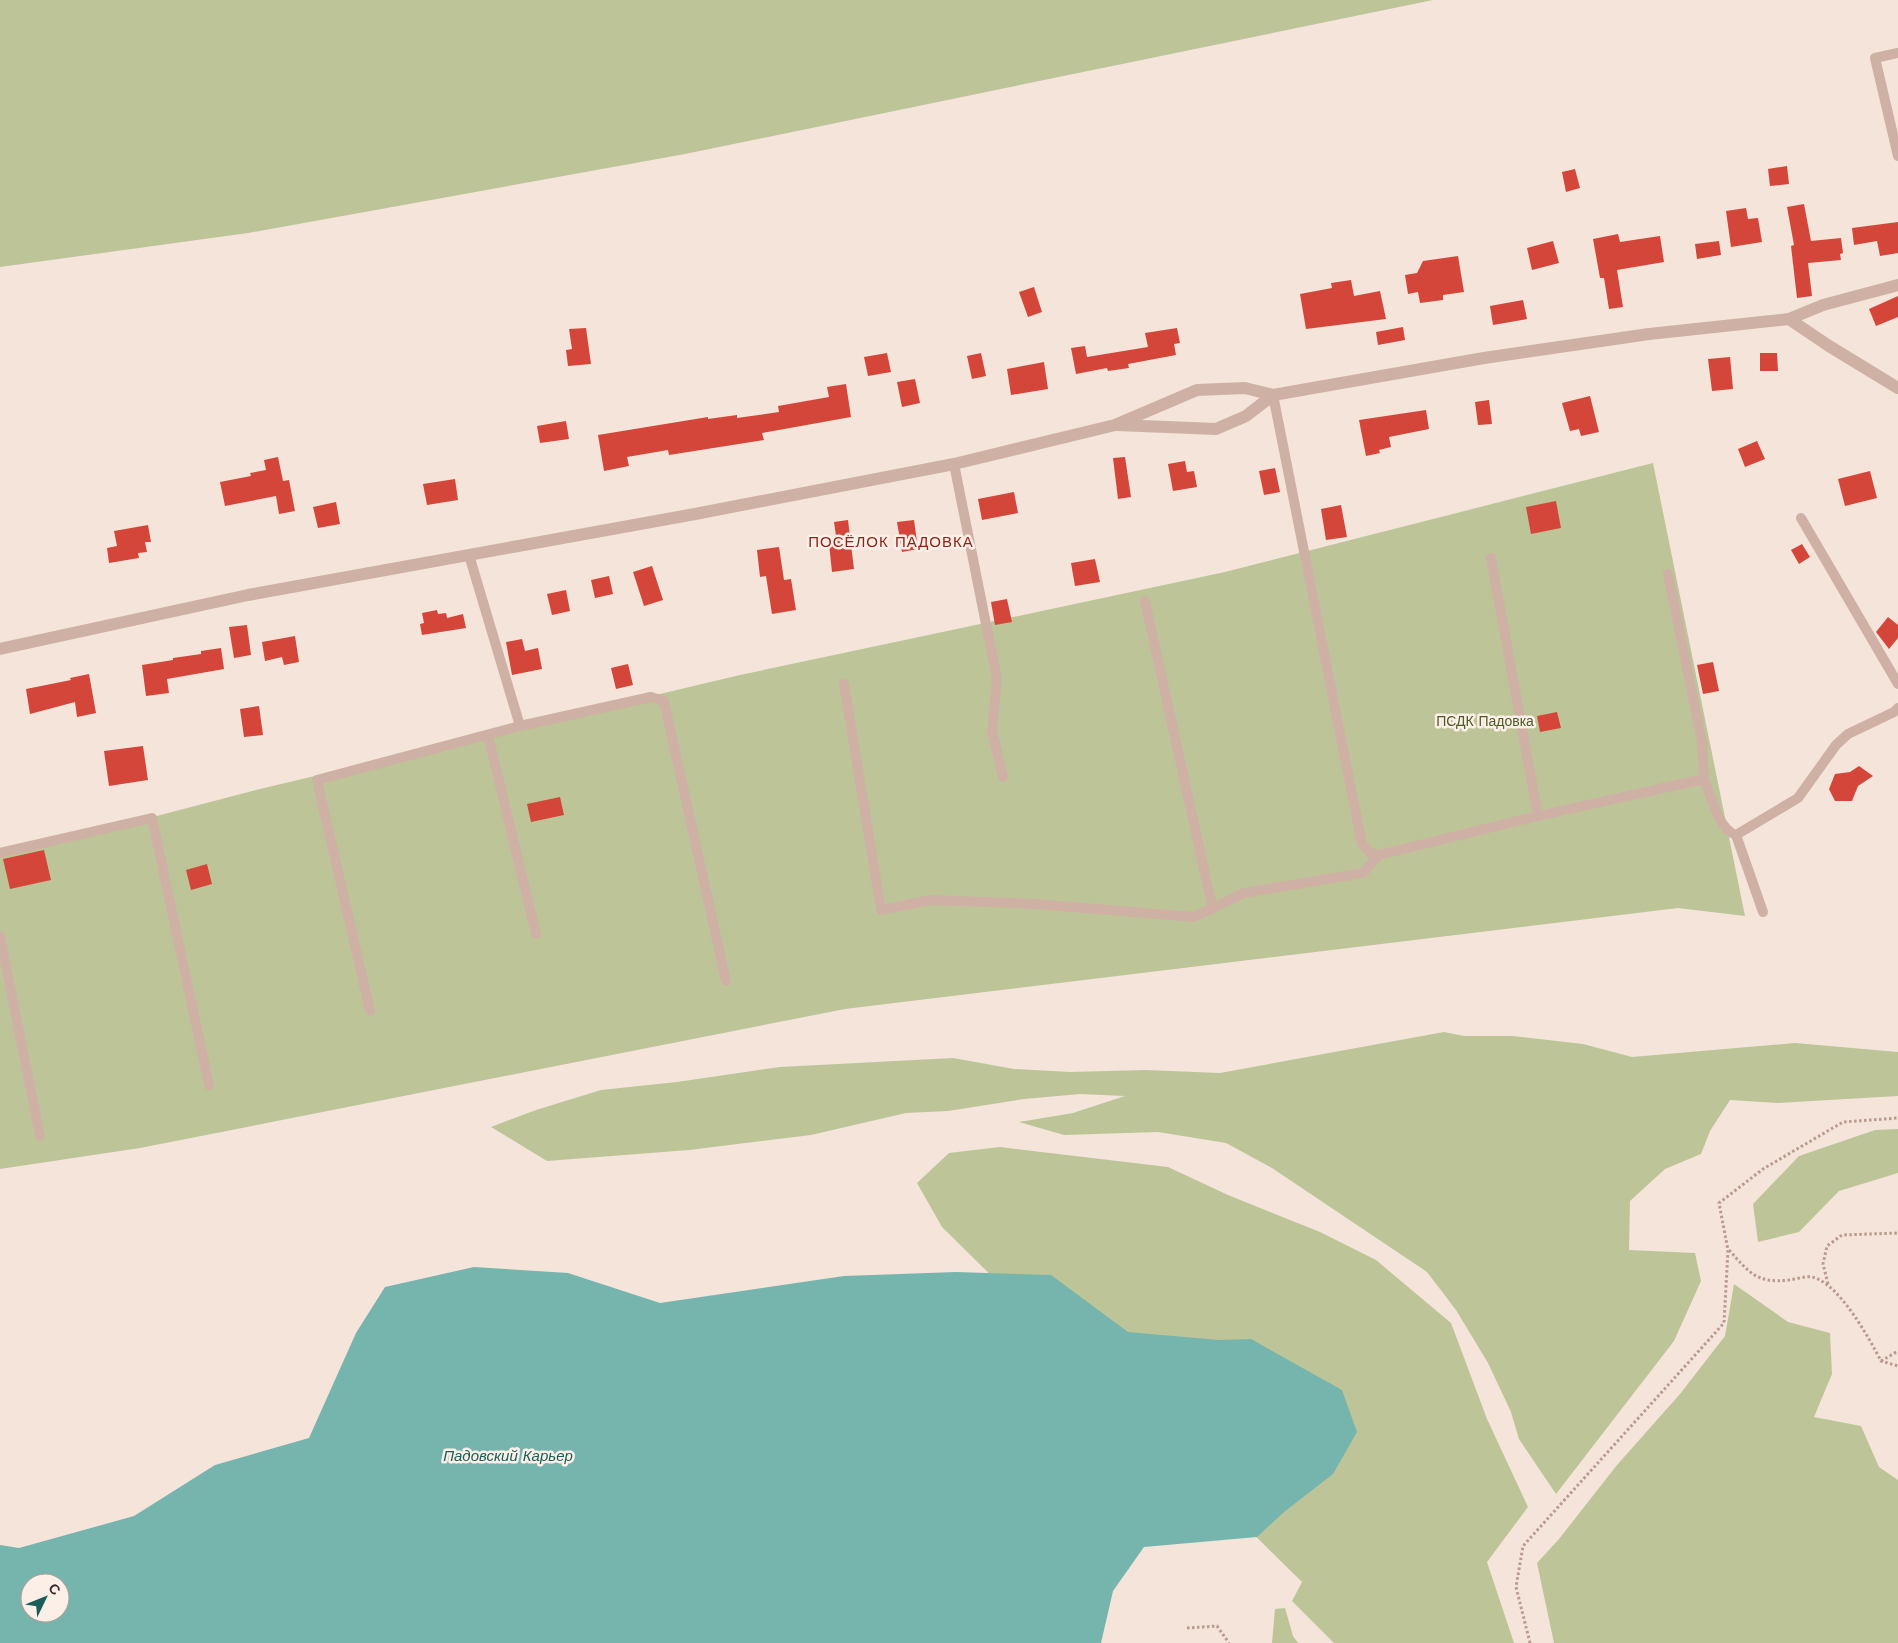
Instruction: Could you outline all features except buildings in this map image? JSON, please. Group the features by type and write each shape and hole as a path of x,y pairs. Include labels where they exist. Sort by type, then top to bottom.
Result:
{"street":[{"path":"0,649 248,594 469,555 954,464 1114,425 1197,390 1220,387 1245,388 1273,395 1493,356 1649,334 1788,319 1823,305 1898,285"},
{"path":"1788,319 1898,388"},
{"path":"1114,425 1216,429 1246,416 1273,395"}],"lane":[{"path":"1898,53 1875,58 1898,156"},
{"path":"1273,395 1362,844 1370,853 1379,855 1538,816 1704,779"},
{"path":"954,464 997,679 992,731 1003,777"},
{"path":"1801,518 1898,684"},
{"path":"469,555 520,726"},
{"path":"1491,558 1538,816"},
{"path":"1668,574 1702,742 1704,779 1722,824 1728,832 1736,835"},
{"path":"1145,601 1212,906"},
{"path":"844,684 881,910 930,900 1036,904 1194,917 1212,906 1244,892 1363,872 1379,855"},
{"path":"370,1011 318,780 520,726 651,697 664,701 726,981"},
{"path":"1736,835 1798,798 1836,745 1848,734 1894,712 1898,708"},
{"path":"488,735 536,934"},
{"path":"0,853 152,818 209,1086"},
{"path":"1736,835 1763,912"},
{"path":"0,936 40,1136"}],"path":[{"path":"1530,1643 1516,1587 1523,1546 1724,1323 1728,1250 1719,1203 1763,1169 1843,1122 1898,1118"},
{"path":"1828,1285 1823,1264 1827,1246 1842,1235 1898,1233"},
{"path":"1728,1250 1753,1276 1773,1282 1811,1277 1828,1285 1864,1329 1881,1361 1898,1366"},
{"path":"1881,1361 1898,1351"},
{"path":"1188,1628 1217,1626 1229,1643"}],"green space":[{"path":"0,0 1433,0 685,154 248,233 0,267"},
{"name":"ПСДК Падовка","path":"1653,463 1745,916 1678,908 845,1009 140,1148 0,1169 0,857 260,789 740,675 1225,572"},
{"path":"1444,1032 1464,1036 1512,1036 1583,1044 1632,1057 1795,1043 1898,1052 1898,1096 1778,1103 1730,1100 1710,1131 1701,1154 1665,1169 1630,1201 1629,1250 1695,1253 1701,1281 1674,1341 1556,1494 1519,1439 1511,1412 1488,1363 1456,1310 1427,1272 1272,1168 1226,1143 1158,1132 1064,1135 1019,1122 1073,1113 1125,1096 1080,1094 1024,1099 948,1111 906,1113 811,1135 689,1150 547,1161 491,1127 536,1110 601,1090 677,1082 780,1067 953,1058 1014,1069 1070,1072 1146,1070 1220,1073"},
{"path":"1898,1129 1898,1173 1839,1191 1799,1232 1758,1242 1753,1204 1799,1156 1875,1130"},
{"path":"1000,1147 1168,1167 1228,1195 1320,1232 1376,1260 1451,1323 1487,1419 1528,1507 1487,1562 1514,1643 1334,1643 1292,1601 1302,1582 942,1227 917,1183 949,1153"},
{"path":"1734,1284 1788,1322 1830,1333 1832,1374 1814,1417 1861,1426 1879,1467 1898,1480 1898,1643 1554,1643 1537,1563 1559,1539 1617,1465 1680,1394 1725,1336"},
{"path":"1285,1608 1293,1636 1298,1643 1272,1643 1275,1609"}],"water":[{"name":"Падовский Карьер","path":"474,1267 568,1273 660,1303 844,1276 956,1272 1051,1275 1128,1332 1219,1340 1251,1339 1342,1390 1357,1432 1333,1474 1284,1512 1257,1537 1144,1547 1113,1591 1101,1643 0,1643 0,1545 19,1548 134,1516 215,1465 309,1438 356,1333 385,1287"}],"district":[{"name":"ПОСЁЛОК ПАДОВКА","path":"891,542"}]}
